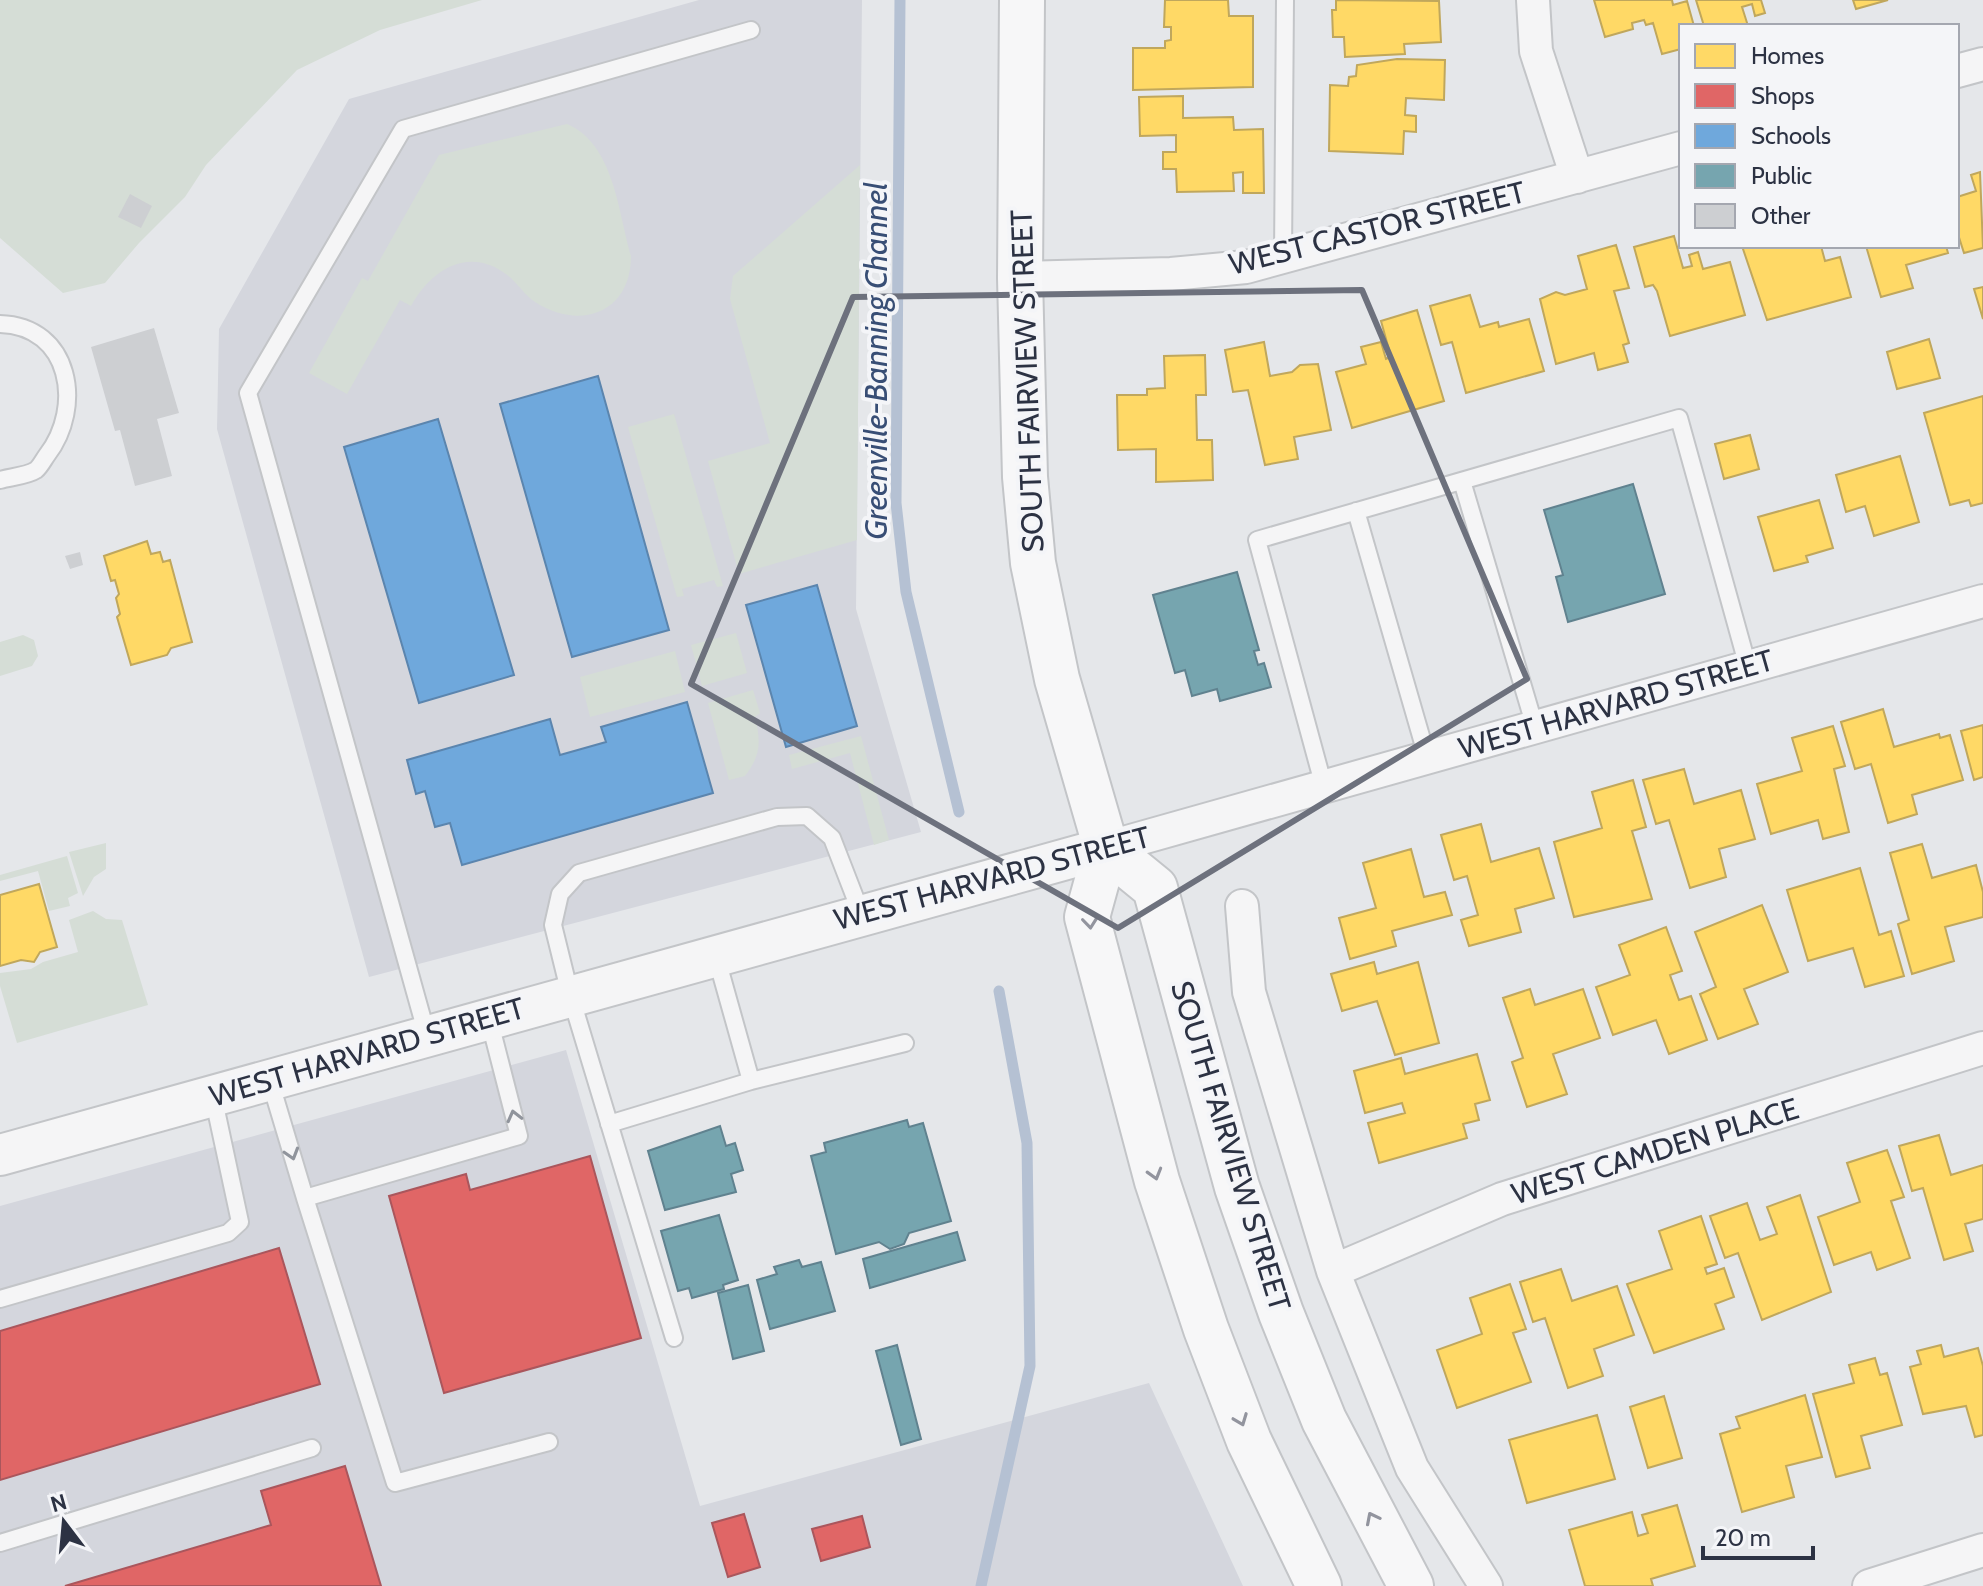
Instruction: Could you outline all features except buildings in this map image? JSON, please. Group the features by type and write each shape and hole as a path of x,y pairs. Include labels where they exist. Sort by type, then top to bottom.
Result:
{"main road":[{"name":"SOUTH FAIRVIEW STREET","path":"1022,0 1020,278 1025,477 1033,563 1057,679 1106,848 1155,888 1237,1187 1281,1313 1324,1420 1411,1586"},
{"path":"1106,848 1087,917 1157,1181 1249,1441 1319,1586"}],"street":[{"path":"1533,0 1536,51 1577,177"},
{"path":"1959,70 1983,64"},
{"name":"WEST CASTOR STREET","path":"1020,278 1171,274 1246,267 1679,149"},
{"name":"WEST HARVARD STREET","path":"0,1155 1983,601"},
{"path":"1242,906 1249,992 1333,1271 1412,1468 1486,1586"},
{"name":"WEST CAMDEN PLACE","path":"1333,1271 1502,1199 1983,1048"},
{"path":"1869,1586 1983,1550"}],"lane":[{"path":"1283,257 1285,0"},
{"path":"427,1035 248,393 403,129 751,30"},
{"path":"0,324 30,331 59,357 69,396 62,436 36,470 0,480"},
{"path":"1324,787 1257,540 1679,418 1748,667"},
{"path":"1462,481 1535,727"},
{"path":"1356,511 1427,757"},
{"path":"674,1338 570,994 553,925 560,894 579,873 777,817 807,816 832,838 861,913"},
{"path":"715,954 751,1081"},
{"path":"305,1198 519,1136 489,1018"},
{"path":"609,1124 751,1081 905,1043"},
{"path":"270,1079 395,1483 549,1442"},
{"path":"0,1299 228,1233 240,1222 213,1095"},
{"path":"0,1543 312,1448"}],"highlighted area":[{"path":"1362,290 1527,679 1118,928 691,684 853,297"}],"shaded area":[{"path":"0,0 482,0 380,30 297,70 206,165 185,197 105,283 63,293 0,238"},
{"path":"699,0 862,0 856,609 921,832 369,977 217,429 219,329 349,99"},
{"path":"567,124 583,134 595,147 612,181 617,200 631,256 629,276 612,303 600,311 585,315 552,311 531,299 503,272 489,265 462,263 438,274 411,306 400,300 347,394 309,373 362,278 368,281 439,155"},
{"path":"860,165 857,540 739,574 708,461 770,443 730,299 733,276"},
{"path":"674,414 723,586 717,587 714,580 682,589 684,596 677,597 628,427"},
{"path":"736,633 747,673 702,686 691,645"},
{"path":"23,635 34,640 38,656 32,666 0,676 0,642"},
{"path":"675,651 685,692 590,717 580,677"},
{"path":"753,690 760,713 755,717 759,741 757,755 745,776 729,780 708,703"},
{"path":"861,736 889,840 874,845 850,753 792,769 789,755"},
{"path":"106,843 106,869 94,877 83,896 69,852"},
{"path":"67,856 78,893 68,898 70,906 49,911 38,871 0,881 0,875"},
{"path":"93,911 106,919 122,920 148,1005 17,1043 0,986 0,973 31,969 43,962 78,952 69,920"},
{"path":"566,1050 700,1506 1149,1383 1243,1586 0,1586 0,1206"}],"waterway":[{"name":"Greenville-Banning Channel","path":"900,0 896,503 906,592 959,812"},
{"name":"Greenville-Banning Channel","path":"981,1586 1030,1366 1027,1143 999,991"}]}
